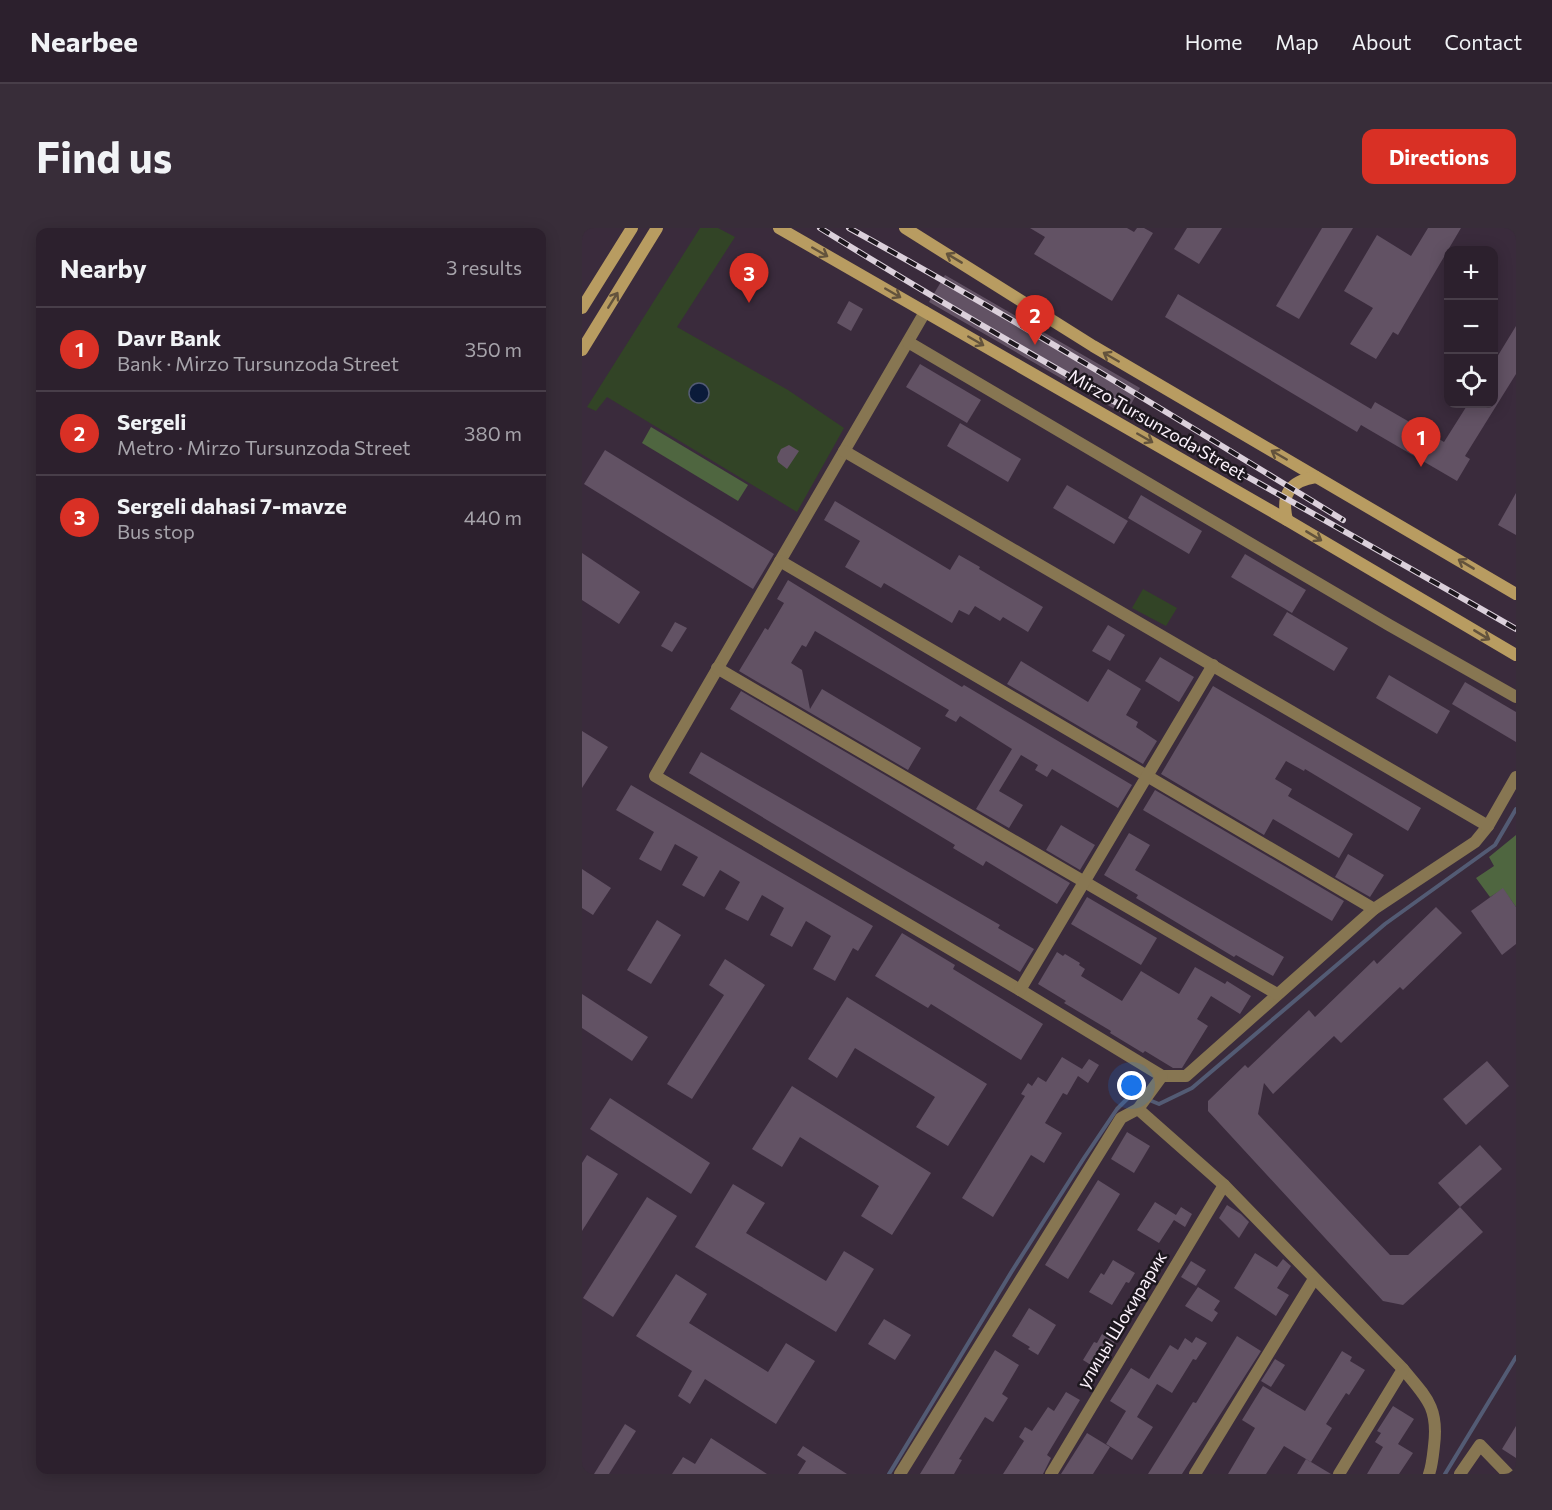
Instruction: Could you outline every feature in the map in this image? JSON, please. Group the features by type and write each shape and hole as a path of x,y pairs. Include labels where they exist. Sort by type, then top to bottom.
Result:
{"main road":[{"path":"582,308 632,228"},
{"path":"582,350 657,228"},
{"name":"Mirzo Tursunzoda Street","path":"779,228 1287,520 1516,655"},
{"name":"Mirzo Tursunzoda Street","path":"905,228 1093,346 1516,594"},
{"path":"1287,520 1284,507 1287,494 1300,480 1316,477"}],"street":[{"path":"925,312 655,776 1162,1076 1186,1076 1374,909 1475,842 1488,826 1516,777"},
{"path":"908,342 1389,625 1516,697"},
{"path":"844,451 1488,826"},
{"path":"780,561 1374,909"},
{"path":"1020,990 1213,665"},
{"path":"717,668 1277,994"},
{"path":"900,1474 1121,1118 1139,1107 1162,1076"},
{"path":"1139,1107 1224,1185 1403,1369 1426,1397 1434,1412 1436,1431 1432,1473"},
{"name":"улицы Шокирарик","path":"1051,1474 1224,1185"},
{"path":"1195,1474 1314,1279"},
{"path":"1338,1474 1403,1369"},
{"path":"1460,1474 1480,1445 1508,1474"}],"green space":[{"path":"700,228 718,228 735,237 677,327 788,390 844,428 797,512 607,397 596,411 587,407"},
{"path":"651,427 748,485 738,501 642,443"},
{"path":"1143,589 1177,608 1166,626 1132,608"},
{"path":"1516,835 1516,907 1503,889 1490,897 1476,878 1494,866 1489,857"}],"water":[{"path":"699,383 706,386 709,393 706,400 699,403 692,400 689,393 692,386"}],"building":[{"path":"1030,228 1127,228 1134,232 1137,228 1144,228 1153,233 1112,301 1034,254 1045,237"},
{"path":"1187,228 1222,228 1199,264 1174,249"},
{"path":"1322,228 1353,228 1299,319 1276,306"},
{"path":"1428,228 1461,228 1450,246 1444,246 1444,257 1398,335 1393,332 1376,359 1350,344 1373,308 1344,291 1377,235 1411,256"},
{"path":"945,275 1140,388 1125,415 929,302"},
{"path":"1178,294 1371,409 1375,402 1444,442 1465,408 1495,408 1465,456 1470,459 1457,481 1361,425 1357,432 1165,317"},
{"path":"849,301 863,309 851,331 837,323"},
{"path":"1516,326 1516,374 1498,403 1498,355"},
{"path":"920,364 981,400 967,423 906,387"},
{"path":"960,423 1021,459 1008,482 947,446"},
{"path":"789,445 799,451 787,469 778,462 777,457 781,449"},
{"path":"605,450 774,554 753,589 584,484"},
{"path":"1067,485 1128,521 1114,544 1053,508"},
{"path":"1516,493 1516,535 1498,525"},
{"path":"1141,495 1202,531 1189,554 1128,518"},
{"path":"835,501 950,570 959,555 1043,607 1028,632 1003,617 1000,621 975,606 969,615 959,610 952,623 884,583 881,588 845,567 860,541 824,520"},
{"path":"582,553 640,592 619,624 582,600"},
{"path":"1245,554 1306,590 1292,613 1231,577"},
{"path":"788,580 962,687 964,685 1132,785 1118,808 1052,769 1047,777 1035,770 1038,765 1021,755 999,791 1023,805 1009,828 976,809 1012,749 960,716 956,722 945,716 949,710 815,631 806,647 802,645 791,663 802,670 810,709 822,689 921,748 908,770 739,671 765,628 768,630 784,603 777,599"},
{"path":"1287,612 1348,648 1334,671 1273,635"},
{"path":"675,622 687,628 672,652 661,646"},
{"path":"1108,625 1125,635 1110,661 1092,651"},
{"path":"1160,657 1194,677 1179,702 1145,681"},
{"path":"1021,661 1088,702 1108,669 1141,689 1126,715 1138,722 1136,727 1157,741 1143,764 1007,684"},
{"path":"1389,675 1450,711 1437,734 1376,698"},
{"path":"1465,682 1516,712 1516,742 1452,704"},
{"path":"1213,686 1421,808 1408,831 1305,769 1304,771 1286,761 1275,779 1292,789 1288,796 1353,834 1339,858 1273,819 1264,835 1161,774"},
{"path":"741,691 1070,883 1057,904 986,861 983,866 953,848 955,845 730,709"},
{"path":"582,731 608,747 582,788"},
{"path":"701,752 1000,925 998,928 1034,949 1020,972 689,773"},
{"path":"631,785 873,926 858,951 853,948 835,981 813,969 831,936 806,921 792,947 770,935 784,908 762,895 748,921 725,909 740,882 720,870 704,897 682,885 698,857 675,844 661,871 639,859 654,832 616,810"},
{"path":"1155,790 1344,901 1332,921 1143,810"},
{"path":"1061,825 1095,845 1080,870 1046,850"},
{"path":"1129,833 1150,845 1135,870 1284,957 1273,976 1236,955 1234,957 1136,898 1138,895 1104,875"},
{"path":"1348,854 1384,875 1370,897 1335,877"},
{"path":"582,869 611,888 593,915 582,908"},
{"path":"1503,888 1516,907 1516,944 1502,955 1471,911"},
{"path":"1087,897 1157,938 1141,965 1071,924"},
{"path":"1436,907 1462,933 1403,990 1400,987 1341,1043 1334,1036 1273,1094 1264,1083 1258,1114 1390,1255 1408,1255 1460,1207 1483,1232 1403,1305 1383,1301 1208,1111 1208,1101 1245,1065 1248,1068 1309,1010 1315,1017 1374,960 1377,964"},
{"path":"657,920 681,935 651,984 627,970"},
{"path":"902,933 955,965 953,969 1043,1024 1021,1060 931,1004 928,1008 875,976"},
{"path":"1057,952 1080,963 1079,965 1085,969 1081,976 1122,1001 1141,971 1179,994 1195,967 1225,984 1227,981 1251,996 1240,1014 1211,996 1197,1019 1208,1026 1182,1068 1173,1068 1110,1033 1111,1031 1064,1003 1066,1001 1038,984"},
{"path":"725,959 765,985 692,1099 667,1084 724,995 709,985"},
{"path":"582,994 648,1037 632,1061 582,1028"},
{"path":"847,997 987,1084 948,1146 916,1127 935,1097 855,1048 837,1078 808,1059"},
{"path":"1062,1057 1082,1069 1089,1059 1099,1065 1088,1083 1078,1076 1067,1095 1063,1093 1045,1123 1062,1133 1044,1163 1031,1155 993,1217 962,1198 1025,1096 1021,1094 1028,1083 1032,1086 1038,1077 1046,1082"},
{"path":"1487,1061 1509,1086 1466,1125 1443,1099"},
{"path":"792,1086 931,1173 892,1235 861,1216 879,1186 800,1137 782,1167 752,1149"},
{"path":"610,1098 710,1163 691,1194 590,1129"},
{"path":"1127,1132 1150,1146 1134,1173 1111,1159"},
{"path":"1480,1145 1502,1169 1460,1207 1438,1183"},
{"path":"587,1155 618,1174 582,1231 582,1163"},
{"path":"1098,1180 1120,1194 1068,1279 1045,1265"},
{"path":"733,1184 765,1203 746,1233 826,1281 844,1251 874,1269 836,1332 695,1247"},
{"path":"647,1197 677,1216 613,1317 583,1298"},
{"path":"1155,1202 1176,1215 1181,1207 1192,1214 1185,1227 1174,1220 1159,1243 1137,1230"},
{"path":"1227,1205 1249,1222 1239,1238 1219,1218"},
{"path":"1255,1253 1277,1267 1283,1259 1291,1266 1277,1288 1289,1295 1276,1316 1234,1288"},
{"path":"1113,1260 1135,1273 1129,1283 1126,1282 1112,1305 1089,1292"},
{"path":"1191,1261 1206,1270 1196,1286 1181,1277"},
{"path":"676,1274 707,1294 689,1323 768,1372 786,1343 815,1361 776,1424 705,1379 690,1404 678,1396 692,1371 636,1336"},
{"path":"1198,1287 1220,1301 1214,1310 1218,1313 1212,1322 1185,1306"},
{"path":"1029,1308 1056,1325 1038,1355 1012,1336"},
{"path":"884,1319 911,1335 895,1360 868,1344"},
{"path":"1102,1334 1115,1341 1099,1370 1083,1360"},
{"path":"1237,1336 1261,1351 1182,1474 1148,1474 1193,1402 1196,1403"},
{"path":"1196,1337 1207,1343 1196,1360 1193,1359 1172,1393 1157,1384 1137,1417 1153,1427 1132,1460 1106,1444 1126,1411 1110,1401 1131,1368 1149,1379 1170,1345 1178,1350 1185,1338 1192,1343"},
{"path":"995,1350 1019,1365 1002,1394 1008,1398 993,1422 985,1417 959,1459 962,1460 954,1474 920,1474"},
{"path":"1342,1351 1352,1357 1350,1361 1365,1370 1349,1395 1346,1393 1326,1424 1332,1428 1311,1462 1284,1446 1266,1474 1228,1474 1255,1428 1242,1420 1263,1386 1305,1411"},
{"path":"1275,1359 1285,1365 1271,1387 1261,1381"},
{"path":"1066,1392 1080,1400 1047,1455 1051,1458 1043,1474 1003,1474 1024,1441 1019,1437 1025,1427 1032,1431 1048,1407 1054,1411"},
{"path":"1393,1406 1414,1419 1398,1444 1413,1453 1399,1474 1367,1474 1383,1447 1375,1442 1381,1433 1377,1431"},
{"path":"625,1424 636,1431 609,1474 594,1474"},
{"path":"1516,1426 1516,1458 1502,1449"},
{"path":"1087,1433 1110,1447 1093,1474 1061,1474"},
{"path":"711,1438 767,1474 672,1474 683,1457 695,1464"},
{"path":"803,1446 847,1474 798,1474 806,1461 797,1455"},
{"path":"1306,1459 1331,1474 1297,1474"}],"waterway":[{"path":"889,1474 1012,1271 1117,1109 1128,1098 1137,1095 1159,1104 1192,1088 1385,924 1495,845 1516,809"},
{"path":"1445,1474 1516,1357"}],"railway":[{"path":"820,228 1079,382 1516,629"},
{"path":"849,228 1036,334 1343,520"}],"place":[{"name":"Sergeli dahasi 7-mavze","path":"749,303"},
{"name":"Sergeli","path":"1035,345"},
{"name":"Davr Bank","path":"1421,467"}]}
